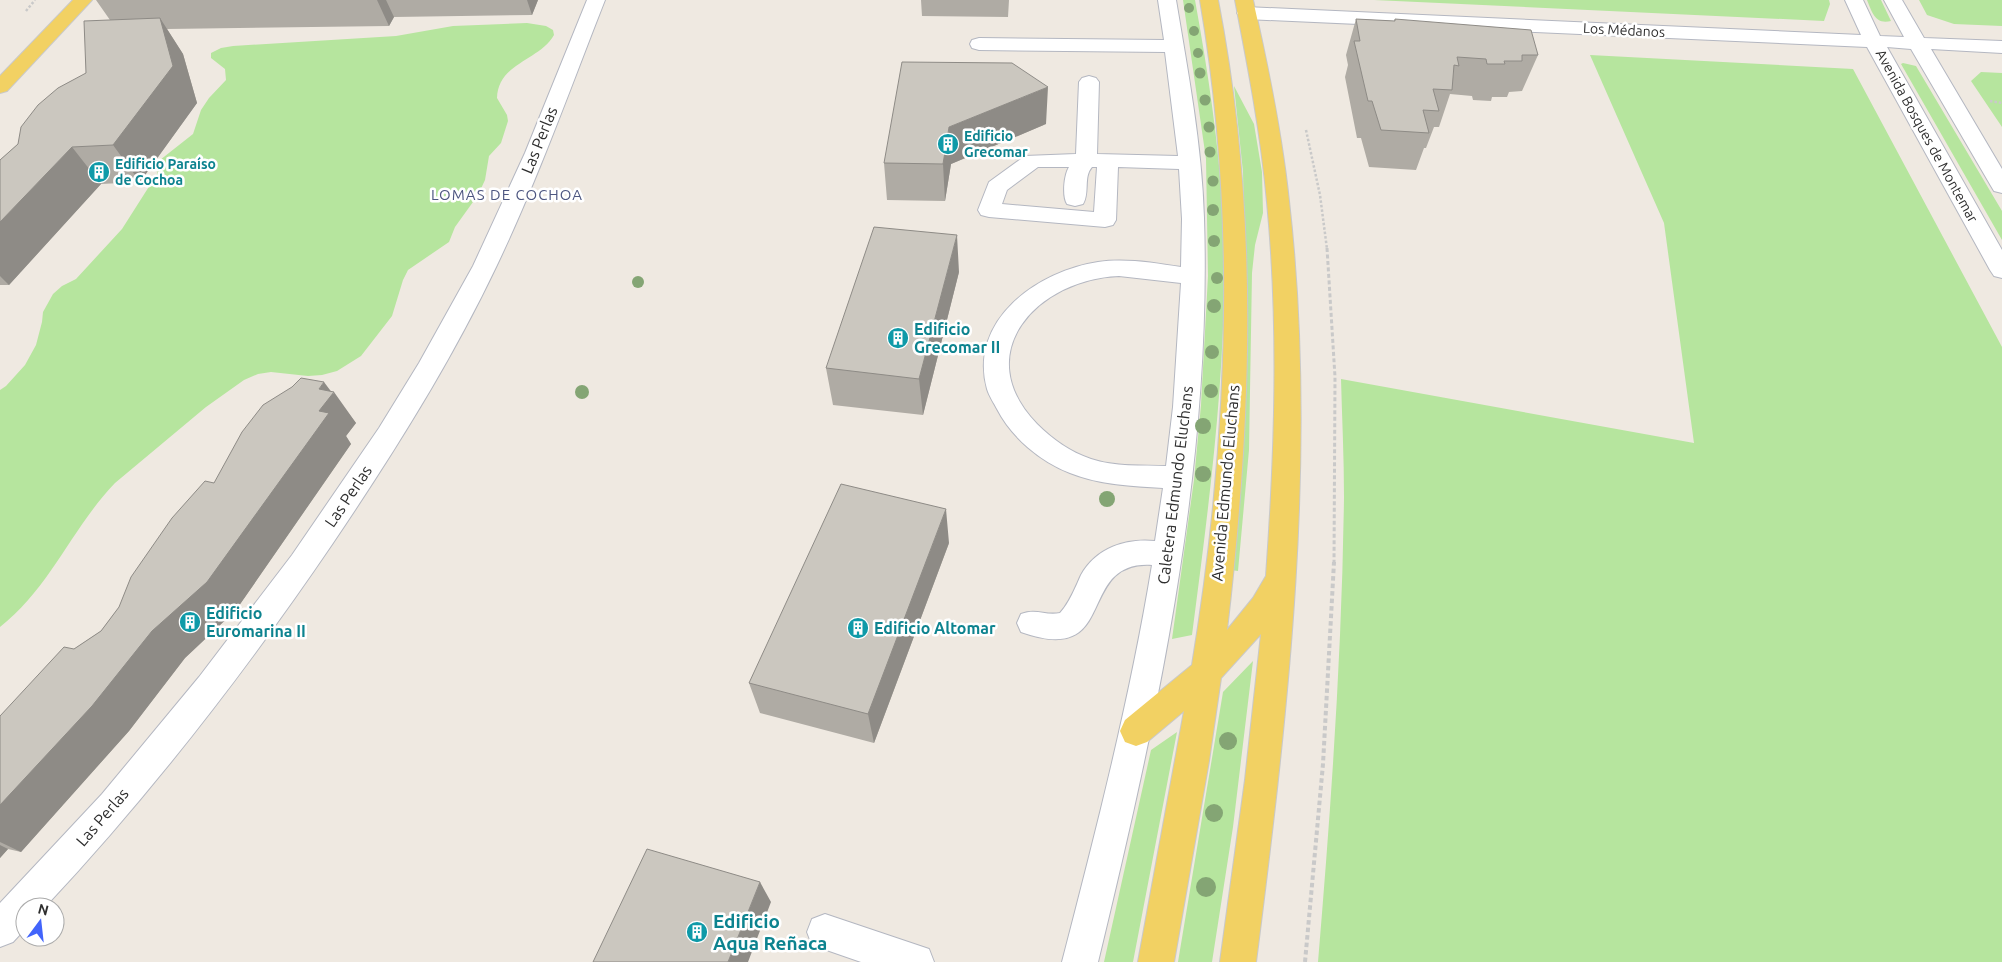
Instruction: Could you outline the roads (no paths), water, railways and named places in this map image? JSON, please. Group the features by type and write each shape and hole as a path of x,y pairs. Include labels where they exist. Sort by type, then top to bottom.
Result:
{"main road":[{"path":"0,87 84,0"},
{"name":"Avenida Edmundo Eluchans","path":"1156,962 1178,850 1206,673 1223,531 1233,412 1236,310 1235,222 1223,78 1209,0"},
{"path":"1238,962 1262,789 1280,578 1286,440 1286,327 1281,231 1272,148 1260,76 1245,6"},
{"path":"1136,732 1206,673 1240,640 1263,610 1280,578"}],"street":[{"name":"Las Perlas","path":"0,929 112,807 217,678 301,565 369,466 424,378 467,301 498,238 596,0"},
{"name":"Caletera Edmundo Eluchans","path":"1080,962 1136,732 1168,555 1179,478 1187,394 1193,276 1190,163 1183,101 1167,0"},
{"name":"Avenida Bosques de Montemar","path":"1854,0 1874,42 2002,270"},
{"path":"1893,0 1917,44 2002,186"},
{"name":"Los Médanos","path":"1245,6 1874,42 2002,47"},
{"path":"979,44 1174,46"},
{"path":"1075,199 1078,171 1086,160 1089,82"},
{"path":"1108,160 1105,220 989,210 997,187 1033,160 1108,160 1190,163"},
{"path":"1179,478 1095,471 1070,461 1046,448 1012,415 1002,396 997,377 996,356 1002,335 1017,312 1027,301 1047,287 1069,278 1094,270 1121,267 1193,276"},
{"path":"1032,623 1044,628 1057,628 1076,618 1082,611 1100,571 1110,561 1123,554 1145,551 1168,555"},
{"path":"825,932 893,958"}],"place":[{"name":"Edificio Grecomar","path":"948,144"},
{"name":"Edificio Paraíso de Cochoa","path":"99,172"},
{"name":"Edificio Grecomar II","path":"898,338"},
{"name":"Edificio Euromarina II","path":"190,622"},
{"name":"Edificio Altomar","path":"858,628"},
{"name":"Edificio Aqua Reñaca","path":"697,932"}],"district":[{"name":"LOMAS DE COCHOA","path":"507,195"}]}
